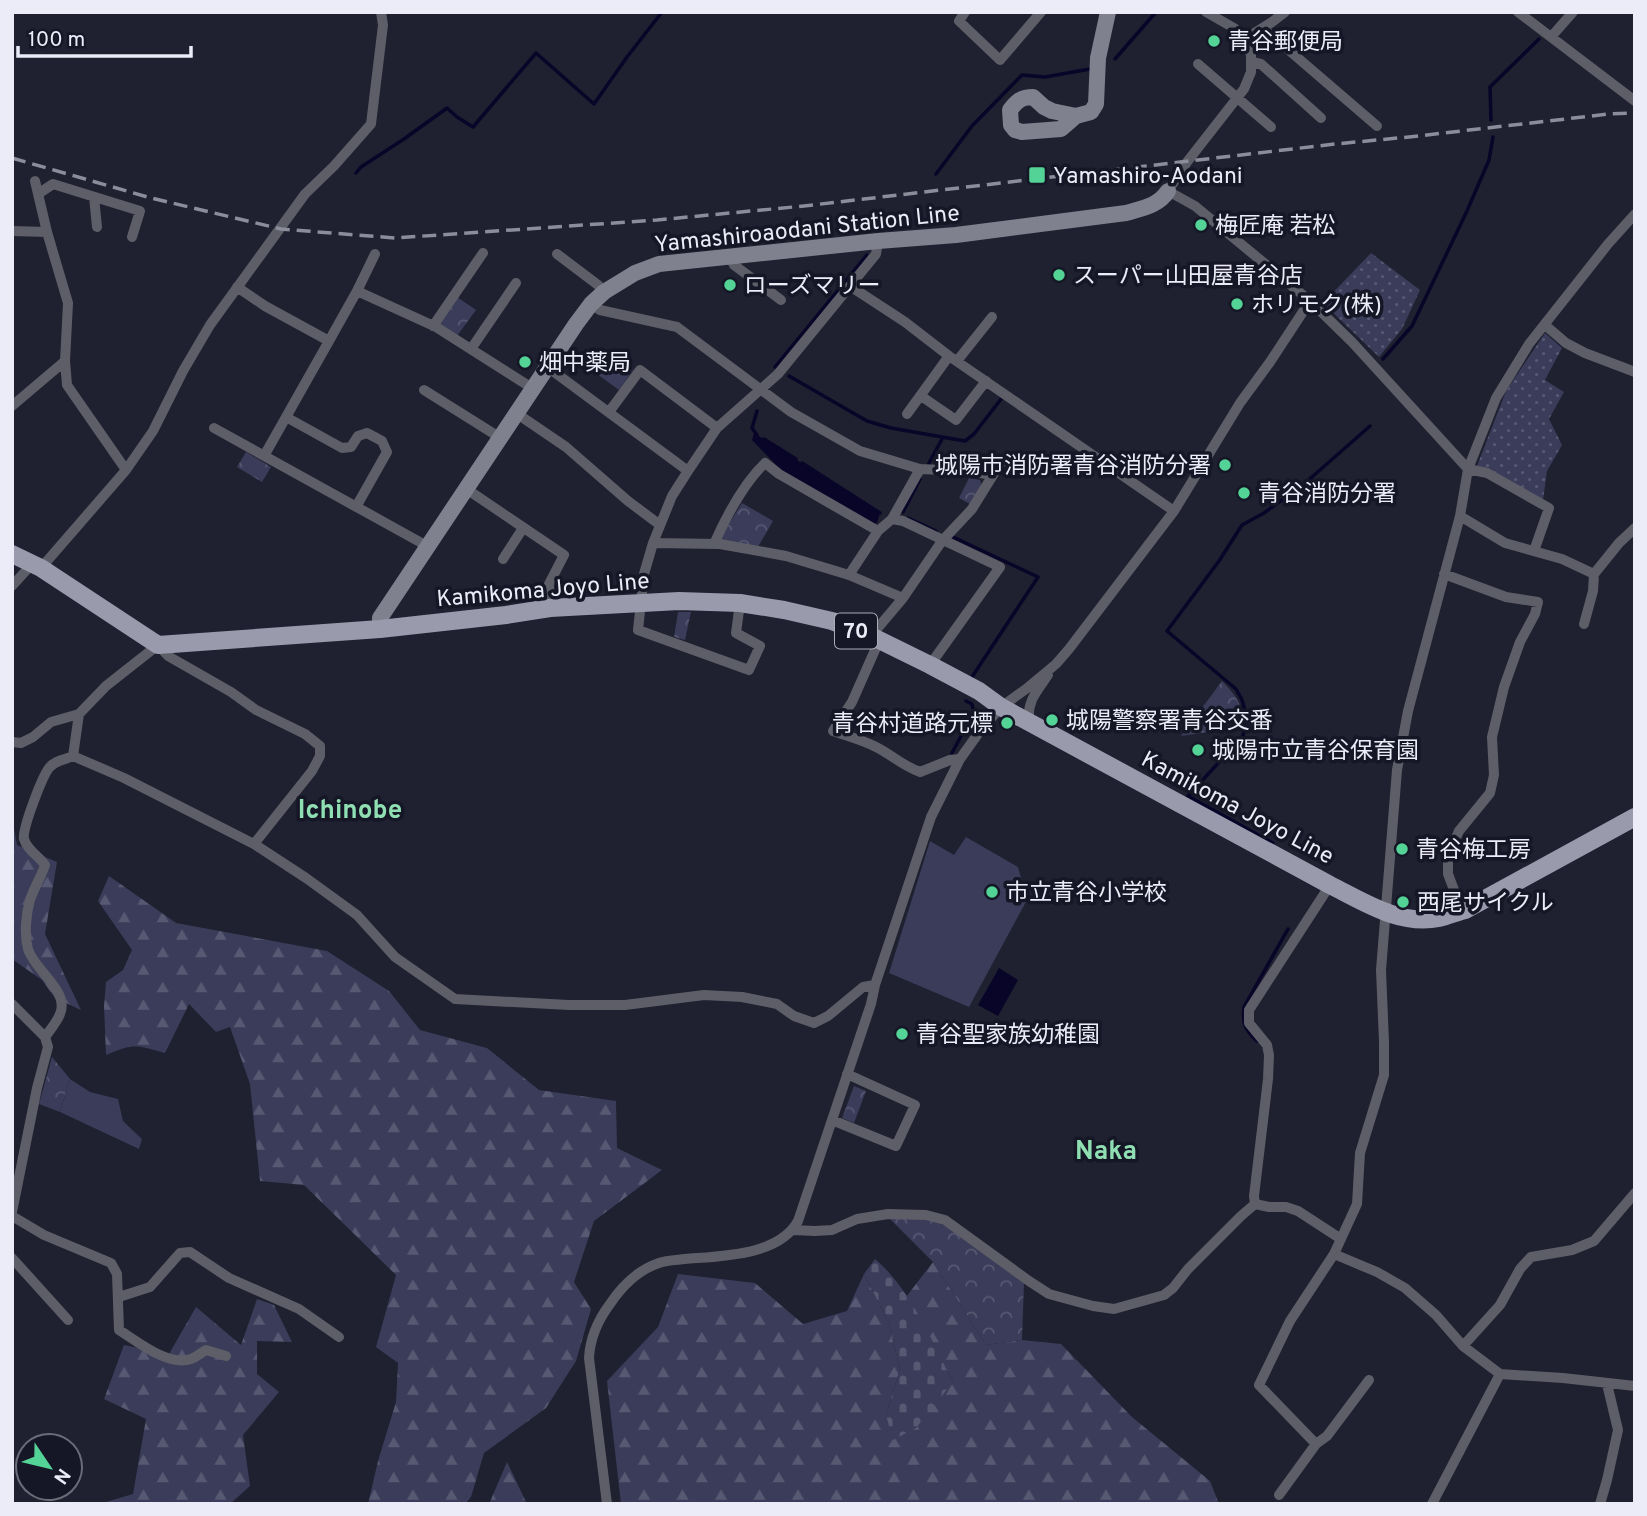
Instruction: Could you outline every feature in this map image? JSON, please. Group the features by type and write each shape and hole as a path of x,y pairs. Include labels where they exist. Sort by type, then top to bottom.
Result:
{"main road":[{"path":"1076,116 1091,112 1096,104 1098,58 1108,12"},
{"name":"Yamashiroaodani Station Line","path":"380,629 380,618 546,366 597,298 635,273 659,264 956,235 1126,213 1151,206 1168,191"},
{"path":"12,554 37,566 158,645"},
{"name":"Kamikoma Joyo Line","path":"158,645 380,629 550,608 679,601 740,603 784,610 832,621 930,665 979,691 1001,707 1331,885 1385,912 1409,919 1437,918 1462,911 1635,817"}],"street":[{"path":"12,586 37,566 126,470 153,431 210,325 305,194 371,124 383,25 381,12"},
{"path":"965,12 958,21 1000,60 1041,12"},
{"path":"1206,12 1234,28 1244,39 1252,62 1249,81 1186,162 1168,191 1195,206 1310,301 1352,342 1468,469 1487,473 1549,508 1534,551"},
{"path":"1244,39 1285,12"},
{"path":"1518,12 1635,101"},
{"path":"1551,37 1573,12"},
{"path":"1263,28 1377,126"},
{"path":"1252,62 1261,64 1321,118"},
{"path":"1198,64 1271,127"},
{"path":"35,181 68,303 65,361 67,385 126,470"},
{"path":"38,194 53,184 140,211 132,237"},
{"path":"94,197 97,227"},
{"path":"1316,1444 1259,1385 1290,1321 1334,1254 1357,1204 1360,1153 1384,1075 1381,970 1397,770 1408,711 1460,516 1468,469 1496,398 1529,344 1635,214"},
{"path":"12,231 47,232"},
{"path":"740,603 736,633 760,646 750,670 638,630 644,574 653,542 672,496 718,428 778,374 876,254 878,241"},
{"path":"433,326 483,253"},
{"path":"264,456 330,341 375,254"},
{"path":"557,254 598,285 600,310 677,327 791,412 860,451 920,469 993,475"},
{"path":"730,257 734,265 781,300"},
{"path":"471,349 516,283"},
{"path":"850,286 1174,511"},
{"path":"237,287 265,306 330,341"},
{"path":"357,291 433,326 532,387"},
{"path":"1029,722 1031,701 1056,664 1174,511 1240,403 1310,301"},
{"path":"907,414 992,317"},
{"path":"1545,325 1566,344 1635,372"},
{"path":"12,406 65,361"},
{"path":"546,366 688,471"},
{"path":"609,412 640,370 718,428"},
{"path":"921,396 956,420 986,381"},
{"path":"424,390 499,437"},
{"path":"516,413 566,447 660,525"},
{"path":"286,417 342,448 351,447 358,436 367,433 383,441 387,452 356,507"},
{"path":"214,428 427,546"},
{"path":"960,759 950,760 920,772 906,767 872,745 833,732 852,702 875,639 942,541 972,509 1002,461"},
{"path":"714,544 754,473 765,463 779,474 878,531"},
{"path":"849,575 878,531 892,519 920,469"},
{"path":"465,488 564,555 548,584 550,608"},
{"path":"1460,516 1505,543 1562,559 1594,574"},
{"path":"892,519 903,521 1000,567 930,665"},
{"path":"503,559 523,528"},
{"path":"1584,624 1593,591 1594,574 1635,528"},
{"path":"653,542 714,544 786,555 849,575 903,598"},
{"path":"1444,574 1506,597 1538,602 1504,687 1493,737 1494,775 1490,793 1459,831 1448,856 1448,874 1462,911"},
{"path":"12,742 21,743 51,722 79,714 106,686 158,645 168,656 231,692 256,710 305,734 320,746 320,756 312,771 254,844"},
{"path":"607,1504 589,1358 590,1343 607,1307 631,1280 645,1269 661,1262 761,1249 793,1230 799,1221 931,817 960,759 979,731 1001,707 1056,664"},
{"path":"73,756 79,714"},
{"path":"45,1037 61,1013 61,998 37,967 28,949 26,924 30,900 45,865 29,848 24,838 27,820 48,768 56,761 73,756 124,778 254,844 357,915 396,957 456,999 625,1005 704,995 742,997 777,1004 794,1016 814,1023 828,1016 863,987 875,985"},
{"path":"1255,1204 1269,1055 1267,1045 1249,1023 1249,1010 1331,885"},
{"path":"12,1004 45,1037 48,1047 37,1088 12,1214 44,1235 111,1263 117,1274 119,1329 164,1358 178,1361 190,1359 206,1350 226,1356"},
{"path":"832,1120 896,1146 915,1105 847,1074"},
{"path":"12,1148 24,1150"},
{"path":"1463,1346 1500,1305 1520,1269 1531,1257 1572,1250 1594,1241 1635,1193"},
{"path":"1255,1204 1298,1211 1341,1239"},
{"path":"793,1230 832,1230 857,1219 888,1214 926,1215 945,1220 1049,1294 1114,1309 1164,1295 1255,1204"},
{"path":"119,1297 150,1287 180,1253 190,1252 229,1278 299,1309 339,1337"},
{"path":"1334,1254 1377,1272 1405,1288 1436,1315 1463,1346 1500,1374 1635,1386"},
{"path":"12,1258 68,1320"},
{"path":"1432,1504 1500,1374"},
{"path":"1279,1496 1316,1444 1327,1436 1369,1380"},
{"path":"1600,1504 1618,1430 1606,1384"}],"green space":[{"path":"1371,253 1420,290 1402,329 1379,357 1323,303"},
{"path":"457,297 476,310 457,336 439,324"},
{"path":"1545,333 1562,348 1545,380 1564,392 1549,419 1562,445 1547,471 1543,500 1477,466 1506,391"},
{"path":"598,363 633,370 619,390 593,371"},
{"path":"246,452 271,467 262,482 237,467"},
{"path":"969,478 980,480 982,486 970,504 959,498"},
{"path":"742,503 773,521 758,547 719,540"},
{"path":"678,612 691,612 685,640 674,637"},
{"path":"1222,681 1238,702 1242,713 1242,727 1181,736"},
{"path":"12,817 17,845 57,862 45,934 81,1010 55,998 42,980 12,959"},
{"path":"966,837 1018,867 1027,900 969,1007 889,973 930,841 954,855"},
{"path":"109,876 176,923 327,951 389,991 420,1030 487,1048 539,1090 616,1101 617,1148 662,1170 594,1221 574,1282 591,1309 576,1361 546,1408 484,1453 471,1497 465,1504 368,1504 396,1402 398,1363 376,1347 396,1275 304,1185 260,1181 250,1084 230,1027 216,1032 189,1004 165,1053 135,1046 106,1055 106,982 123,970 132,950 98,901"},
{"path":"52,1057 70,1079 60,1112 39,1104"},
{"path":"70,1079 90,1092 118,1099 123,1121 142,1139 139,1149 60,1112"},
{"path":"854,1086 866,1091 854,1123 842,1118"},
{"path":"888,1217 926,1219 947,1226 1024,1283 1022,1340 986,1345 933,1262"},
{"path":"875,1259 909,1300 953,1382 916,1428 893,1440 886,1415 900,1369 888,1321 864,1274"},
{"path":"933,1262 986,1345 1022,1340 1061,1344 1132,1417 1210,1481 1219,1504 621,1504 607,1381 658,1327 678,1274 755,1283 803,1324 847,1311 864,1274 888,1321 900,1369 886,1415 953,1382 906,1297"},
{"path":"257,1299 274,1305 292,1342 257,1341 257,1374 279,1392 243,1435 250,1486 230,1504 107,1504 106,1502 133,1494 146,1419 104,1399 124,1345 169,1354 196,1307 241,1345"},
{"path":"507,1462 527,1504 489,1504"}],"shaded area":[{"path":"754,433 880,513 877,523 872,524 783,472 752,440"},
{"path":"999,968 1018,980 998,1016 978,1005"}],"waterway":[{"path":"356,173 447,108 473,127 536,53 594,104 662,12"},
{"path":"1115,59 1156,12"},
{"path":"1491,120 1490,87 1539,39"},
{"path":"936,174 972,126 1022,75 1045,77 1090,69"},
{"path":"1383,359 1412,326 1489,160 1493,137"},
{"path":"775,367 867,255"},
{"path":"789,376 867,421 965,441 974,434 1001,399"},
{"path":"757,411 752,428 757,435"},
{"path":"1273,843 1188,796 1243,736 1247,718 1236,689 1167,631 1242,525 1264,513 1304,484 1370,426"},
{"path":"764,439 796,459"},
{"path":"928,465 942,439"},
{"path":"802,463 880,513"},
{"path":"903,512 920,479"},
{"path":"908,518 936,531"},
{"path":"953,537 1038,577 970,680"},
{"path":"952,753 974,712 972,704 966,701"},
{"path":"1257,1041 1245,1026 1244,1007 1288,929"}],"railway":[{"path":"12,158 151,198 281,229 395,238 657,220 804,206 1335,144 1635,113"}],"place":[{"name":"青谷郵便局","path":"1214,41"},
{"name":"Yamashiro-Aodani","path":"1037,175"},
{"name":"梅匠庵 若松","path":"1201,225"},
{"name":"スーパー山田屋青谷店","path":"1059,275"},
{"name":"ローズマリー","path":"730,285"},
{"name":"ホリモク(株)","path":"1237,304"},
{"name":"畑中薬局","path":"525,362"},
{"name":"城陽市消防署青谷消防分署","path":"1225,465"},
{"name":"青谷消防分署","path":"1244,493"},
{"name":"城陽警察署青谷交番","path":"1052,720"},
{"name":"青谷村道路元標","path":"1007,723"},
{"name":"城陽市立青谷保育園","path":"1198,750"},
{"name":"青谷梅工房","path":"1402,849"},
{"name":"市立青谷小学校","path":"992,892"},
{"name":"西尾サイクル","path":"1403,902"},
{"name":"青谷聖家族幼稚園","path":"902,1034"}],"district":[{"name":"Ichinobe","path":"350,809"},
{"name":"Naka","path":"1106,1150"}]}
